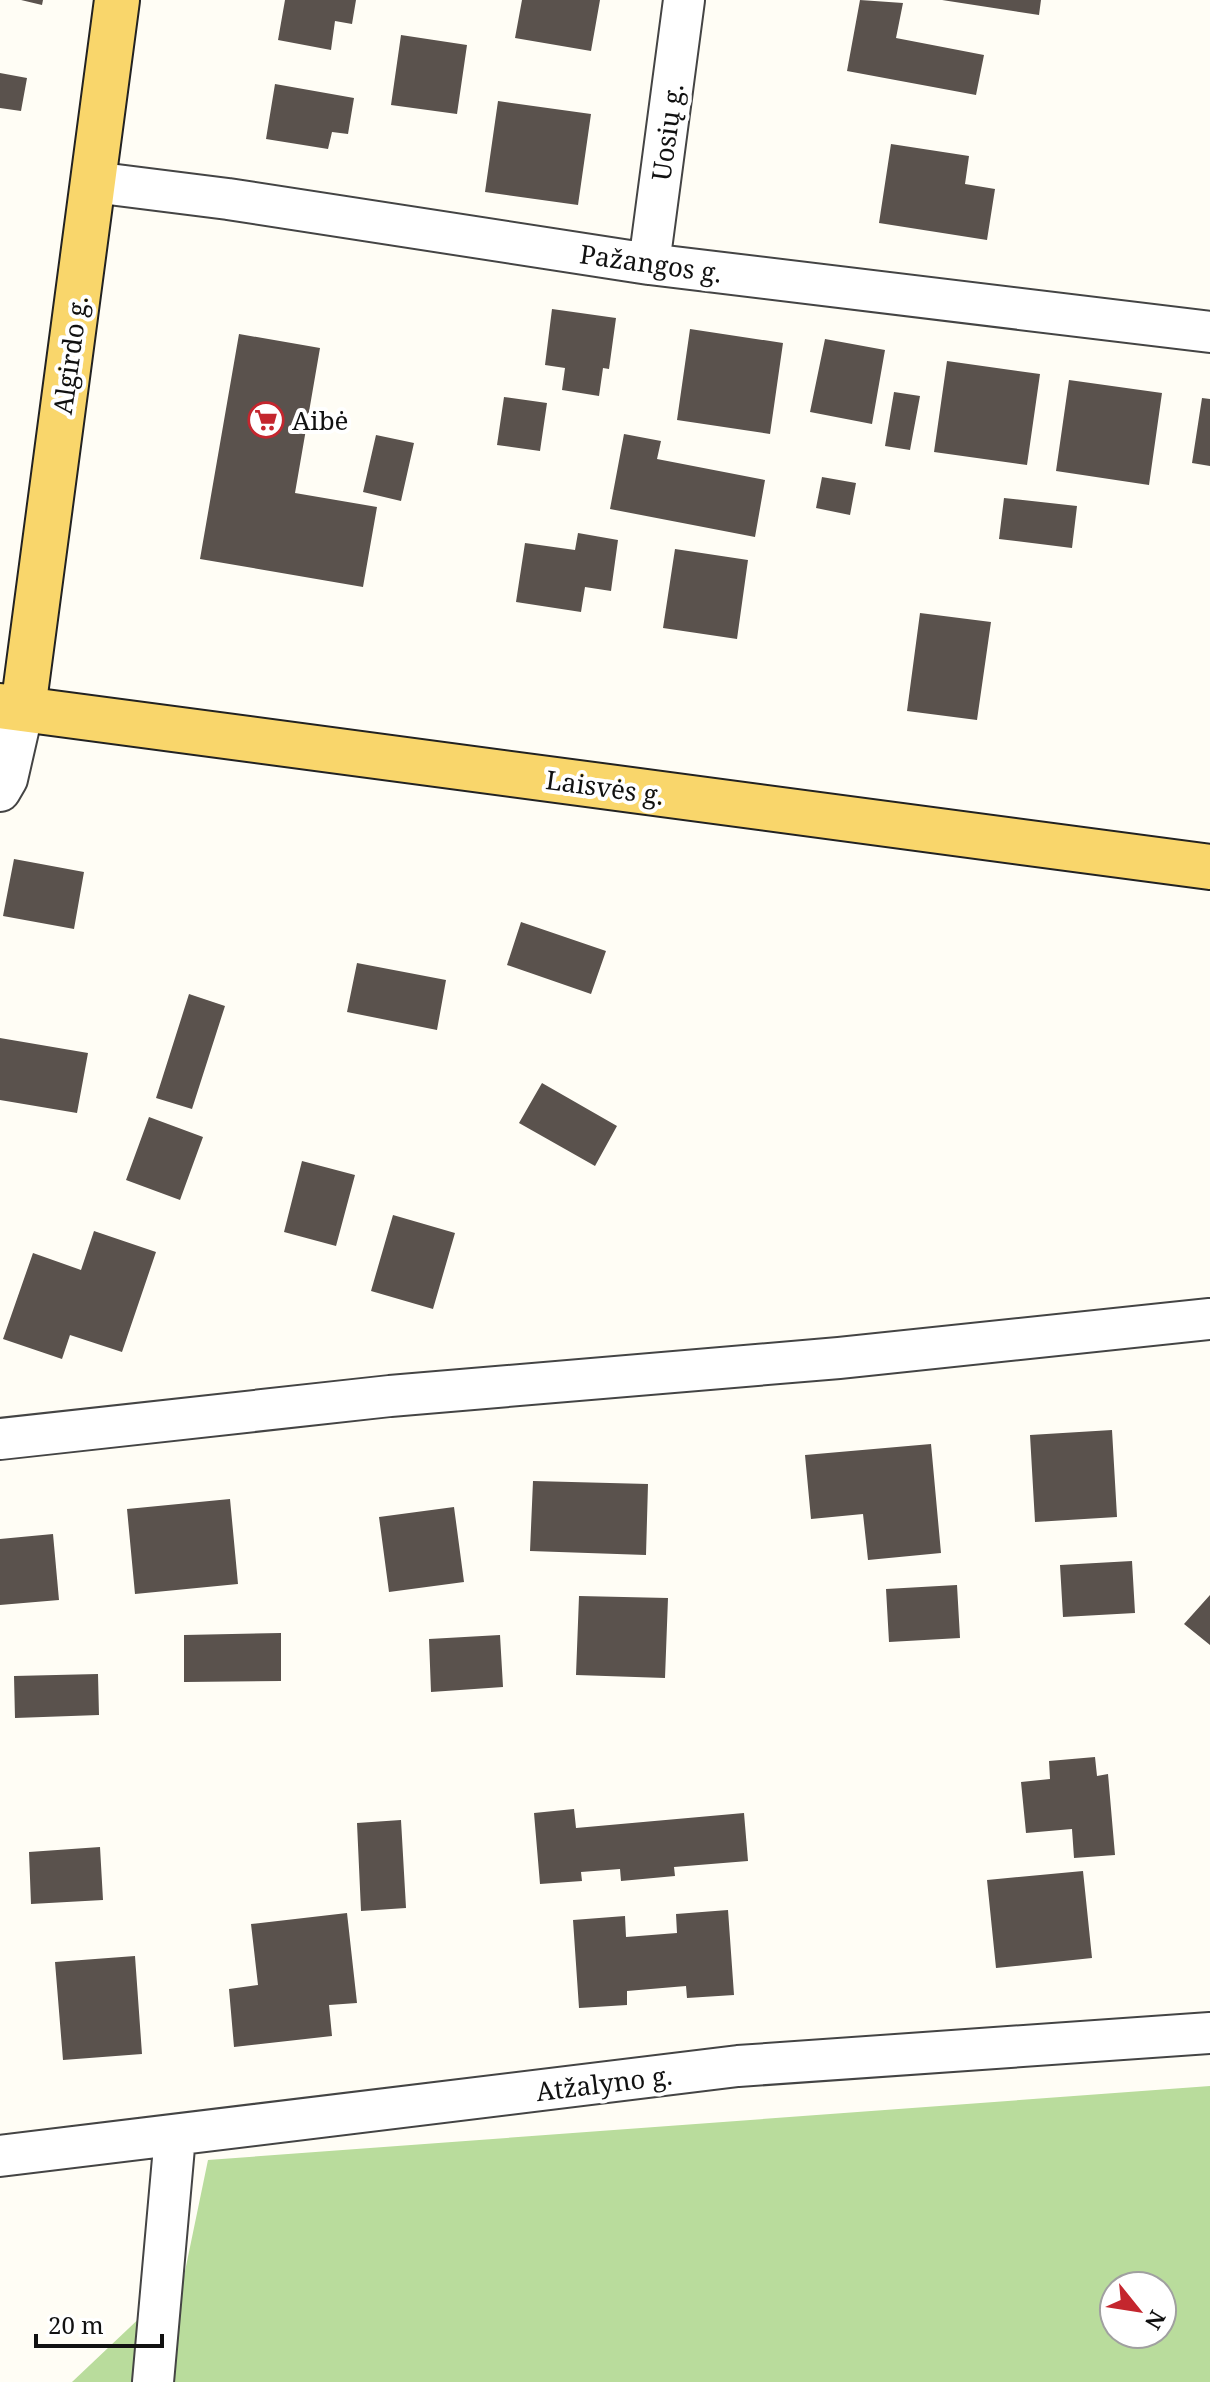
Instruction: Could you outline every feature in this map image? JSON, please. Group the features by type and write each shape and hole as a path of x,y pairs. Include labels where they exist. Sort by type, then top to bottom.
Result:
{"main road":[{"name":"Algirdo g.","path":"11,708 93,182 117,0"},
{"name":"Laisvės g.","path":"11,708 1210,867"}],"street":[{"name":"Uosių g.","path":"649,264 684,0"},
{"name":"Pažangos g.","path":"93,182 228,199 649,264 1210,332"},
{"path":"0,791 7,779 11,708"},
{"path":"0,1439 390,1396 839,1358 1210,1319"},
{"name":"Atžalyno g.","path":"0,2156 738,2066 1210,2033"},
{"path":"153,2382 175,2136"}],"green space":[{"path":"1210,2086 1210,2382 72,2382 184,2276 208,2160"}],"building":[{"path":"21,0 43,0 42,5"},
{"path":"285,0 356,0 352,24 335,21 331,50 278,40"},
{"path":"522,0 600,0 591,51 515,38"},
{"path":"860,0 903,3 896,38 984,55 976,95 847,71"},
{"path":"942,0 1041,0 1039,15"},
{"path":"401,35 467,45 457,114 391,105"},
{"path":"0,73 27,78 21,111 0,108"},
{"path":"275,84 354,98 348,134 332,132 328,149 266,139"},
{"path":"498,101 591,114 578,205 485,192"},
{"path":"891,144 969,156 965,184 995,189 987,240 879,223"},
{"path":"552,309 616,318 609,369 603,368 599,396 562,390 565,368 545,365"},
{"path":"690,329 783,343 770,434 677,420"},
{"name":"Aibė","path":"239,334 320,348 295,493 377,507 363,587 200,559"},
{"path":"825,339 885,350 872,424 810,412"},
{"path":"947,361 1040,374 1027,465 934,452"},
{"path":"1069,380 1162,393 1149,485 1056,471"},
{"path":"894,392 920,396 910,450 885,446"},
{"path":"504,397 547,403 540,451 497,445"},
{"path":"1202,398 1210,399 1210,466 1192,463"},
{"path":"624,434 661,441 657,459 765,480 755,537 610,509"},
{"path":"376,435 414,443 401,501 363,492"},
{"path":"822,477 856,483 850,515 816,508"},
{"path":"1004,498 1077,506 1072,548 999,539"},
{"path":"578,533 618,540 611,591 585,587 581,612 516,602 525,543 575,550"},
{"path":"675,549 748,560 737,639 663,628"},
{"path":"920,613 991,622 977,720 907,711"},
{"path":"14,859 84,872 74,929 3,916"},
{"path":"521,922 606,951 591,994 507,965"},
{"path":"357,963 446,980 437,1030 347,1012"},
{"path":"189,994 225,1006 192,1109 156,1098"},
{"path":"0,1038 88,1053 77,1113 0,1100"},
{"path":"542,1083 617,1126 595,1166 519,1123"},
{"path":"149,1117 203,1137 180,1200 126,1180"},
{"path":"302,1161 355,1175 336,1246 284,1232"},
{"path":"393,1215 455,1233 433,1309 371,1291"},
{"path":"94,1231 156,1252 122,1352 70,1335 62,1359 3,1339 33,1253 81,1270"},
{"path":"1112,1430 1117,1517 1035,1522 1030,1435"},
{"path":"931,1444 941,1553 868,1560 863,1514 811,1519 805,1455"},
{"path":"533,1481 648,1484 646,1555 530,1551"},
{"path":"230,1499 238,1584 135,1594 127,1509"},
{"path":"454,1507 464,1582 389,1592 379,1517"},
{"path":"53,1534 59,1600 0,1605 0,1539"},
{"path":"1132,1561 1135,1613 1063,1617 1060,1565"},
{"path":"957,1585 960,1638 889,1642 886,1589"},
{"path":"1210,1595 1210,1645 1184,1624"},
{"path":"579,1596 668,1598 665,1678 576,1675"},
{"path":"281,1633 281,1681 184,1682 184,1635"},
{"path":"500,1635 503,1687 431,1692 429,1639"},
{"path":"98,1674 99,1715 15,1718 14,1676"},
{"path":"1095,1757 1097,1776 1108,1774 1115,1855 1074,1858 1072,1829 1026,1833 1021,1782 1050,1779 1049,1761"},
{"path":"574,1809 576,1828 744,1813 748,1861 674,1867 675,1876 621,1881 620,1869 581,1872 582,1881 540,1884 534,1813"},
{"path":"401,1820 406,1908 361,1911 357,1823"},
{"path":"100,1847 103,1900 31,1904 29,1852"},
{"path":"1083,1871 1092,1958 996,1968 987,1880"},
{"path":"728,1910 734,1995 687,1998 686,1986 627,1991 627,2005 579,2008 573,1920 625,1916 626,1937 677,1933 676,1914"},
{"path":"347,1913 357,2003 329,2005 332,2036 234,2047 229,1989 258,1985 251,1924"},
{"path":"135,1956 142,2054 63,2060 55,1962"}],"place":[{"name":"Aibė","path":"266,420"}]}
